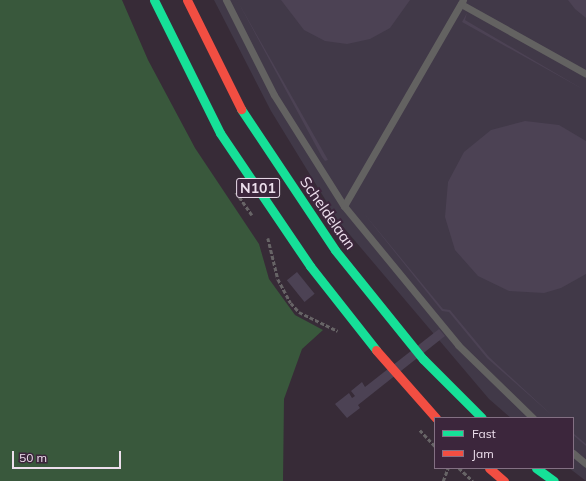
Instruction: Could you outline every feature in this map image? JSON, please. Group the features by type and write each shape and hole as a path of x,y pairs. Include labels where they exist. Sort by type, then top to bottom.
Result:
{"main road":[{"name":"N101","path":"154,0 175,47 229,145 310,266 410,392 435,417"},
{"name":"Scheldelaan","path":"187,0 244,116 335,250 423,358 476,416"},
{"path":"490,469 504,481"},
{"path":"537,469 554,481"}],"lane":[{"path":"226,0 274,95 344,206 458,345 532,417"},
{"path":"344,206 462,2 586,74"},
{"path":"574,454 586,464"}],"path":[{"path":"443,481 448,469"},
{"path":"460,469 473,481"}],"shaded area":[{"path":"214,0 586,0 586,481 570,469 574,469 574,417 510,417 489,399 339,222 271,111"}],"green space":[{"path":"0,0 122,0 148,60 195,148 259,244 269,279 295,315 323,330 302,349 284,399 283,481 0,481"}],"building":[{"path":"237,0 328,160 325,161 322,157"},
{"path":"281,0 410,0 390,28 370,39 347,44 325,41 304,30"},
{"path":"568,0 586,0 586,18 575,9"},
{"path":"467,13 465,20 586,91 462,22"},
{"path":"525,121 559,125 586,141 586,274 561,288 544,293 509,291 478,276 455,250 445,217 448,182 464,152 491,130"},
{"path":"362,211 443,309 450,310 489,357 554,417 487,358 449,312 442,311"},
{"path":"297,272 315,294 305,302 287,280"},
{"path":"439,329 445,336 358,405 360,408 347,418 335,404 349,393 352,398 355,396 351,391 362,382 365,387"},
{"path":"574,434 586,444 586,446 574,436"}],"traffic: fast":[{"path":"154,0 220,133 310,266 376,350"},
{"path":"241,109 335,250 423,359 481,417"},
{"path":"537,469 554,481"}],"traffic: jam":[{"path":"187,0 241,109"},
{"path":"376,350 435,417"},
{"path":"490,469 504,481"}]}
